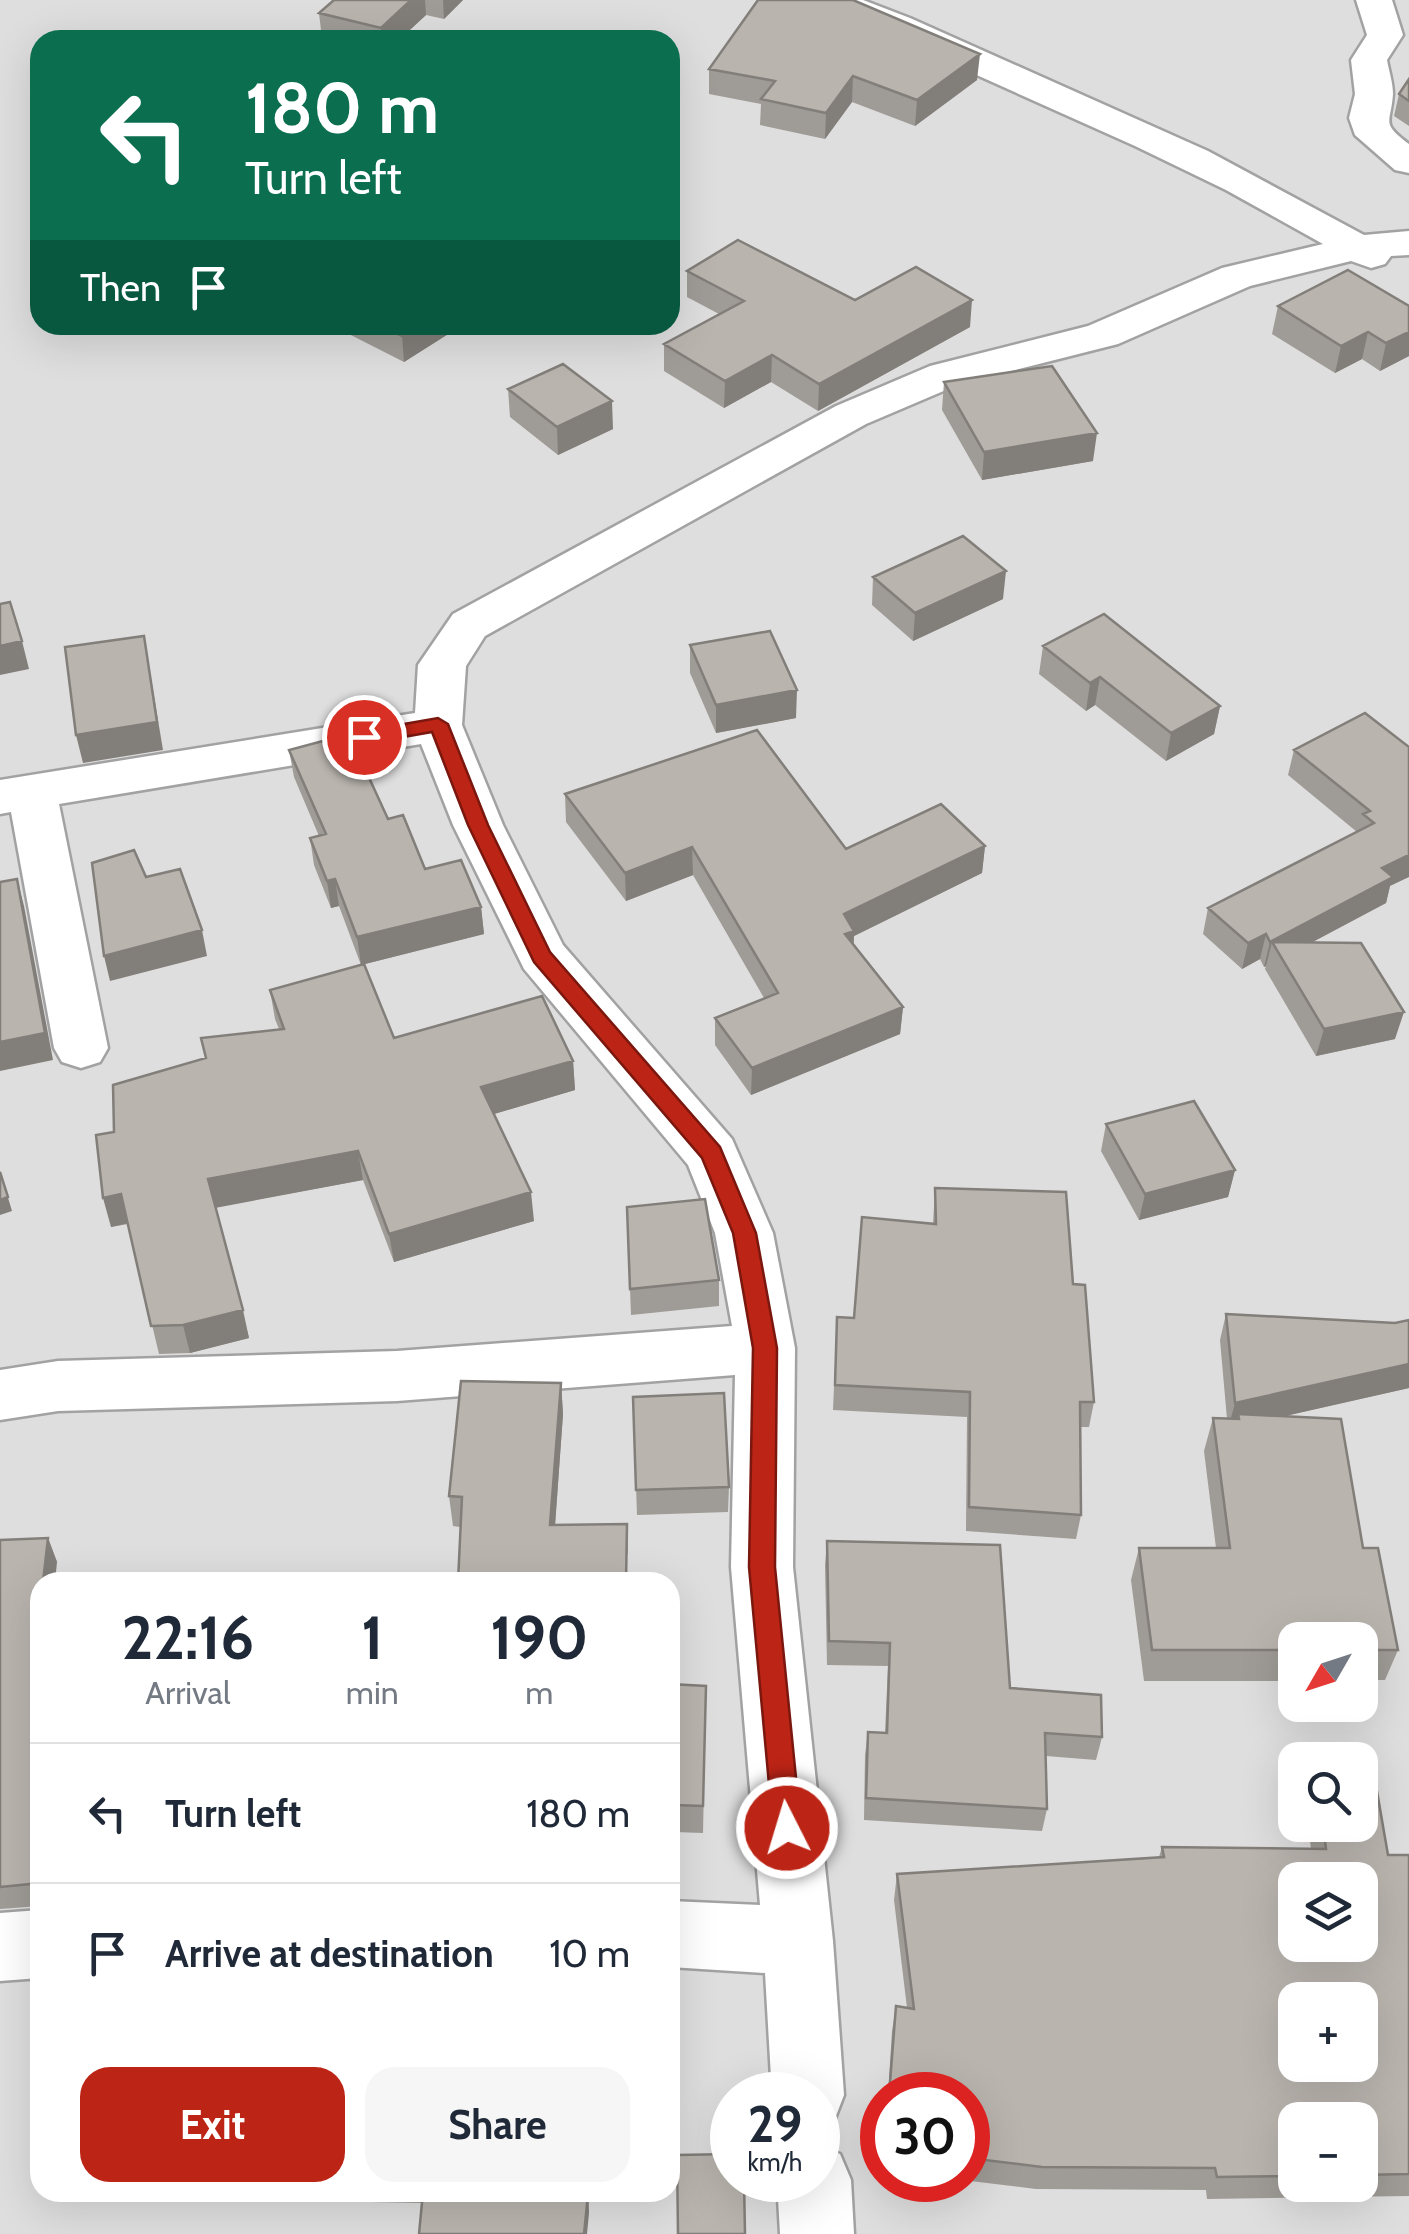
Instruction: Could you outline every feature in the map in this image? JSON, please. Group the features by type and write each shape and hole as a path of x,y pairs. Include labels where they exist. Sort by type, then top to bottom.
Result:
{"street":[{"path":"828,0 874,15 1200,162 1358,248 1409,281"},
{"path":"1374,0 1385,35 1369,60 1374,94 1368,118 1374,136 1409,162"},
{"path":"807,2072 798,1940 762,1567 765,1348 744,1233 712,1154 542,956 478,825 438,724 442,664 469,626 851,414 945,375 1102,336 1236,277 1358,248 1409,243"},
{"path":"81,1048 16,793 438,724"},
{"path":"0,1395 58,1386 397,1376 765,1348"},
{"path":"680,1934 798,1940"},
{"path":"0,1947 30,1945"},
{"path":"815,2202 817,2234"}],"shaded area":[{"path":"0,0 1409,0 1409,2234 0,2234"}],"building":[{"path":"334,0 411,0 381,28 319,13"},
{"path":"758,0 853,0 980,54 917,100 853,76 826,113 761,99 775,81 709,69"},
{"path":"1409,79 1409,101 1399,94"},
{"path":"738,240 855,300 916,267 972,300 819,384 772,355 725,381 664,344 744,301 687,271"},
{"path":"1348,270 1409,306 1409,332 1386,343 1368,332 1341,346 1278,306"},
{"path":"563,364 612,401 557,427 508,389"},
{"path":"1052,366 1097,433 984,452 944,382"},
{"path":"963,536 1006,571 915,613 873,577"},
{"path":"10,602 22,641 0,646 0,604"},
{"path":"1104,614 1220,706 1171,733 1100,677 1090,683 1043,646"},
{"path":"770,631 797,690 716,705 690,645"},
{"path":"144,636 157,722 76,735 65,647"},
{"path":"1365,713 1409,747 1409,855 1382,868 1393,877 1270,942 1266,934 1248,943 1208,908 1374,823 1363,814 1370,811 1294,750"},
{"path":"757,730 846,849 941,804 985,846 844,914 854,931 845,934 903,1007 752,1068 715,1018 778,993 692,847 625,873 565,794"},
{"path":"349,734 388,819 403,815 425,869 461,860 481,907 357,937 335,879 327,881 310,838 326,834 289,750"},
{"path":"134,850 146,877 180,869 202,930 104,956 92,863"},
{"path":"17,879 45,1033 0,1042 0,882"},
{"path":"1272,942 1361,943 1404,1012 1324,1029"},
{"path":"364,964 394,1038 542,996 573,1061 481,1087 531,1192 389,1234 358,1151 208,1179 243,1310 183,1325 151,1326 121,1194 103,1198 96,1135 114,1132 113,1085 206,1058 201,1038 284,1029 270,990"},
{"path":"1194,1101 1235,1170 1145,1194 1106,1124"},
{"path":"0,1172 8,1197 0,1200"},
{"path":"935,1188 1066,1192 1073,1284 1085,1285 1094,1402 1080,1402 1081,1515 969,1507 970,1392 835,1385 837,1317 854,1318 862,1217 936,1224"},
{"path":"705,1199 719,1280 630,1289 627,1207"},
{"path":"1226,1314 1395,1323 1409,1320 1409,1364 1235,1403"},
{"path":"461,1381 561,1383 550,1525 627,1524 626,1572 458,1572 462,1497 449,1496"},
{"path":"724,1393 729,1487 636,1490 633,1397"},
{"path":"1238,1414 1341,1419 1363,1548 1378,1548 1398,1650 1378,1650 1378,1622 1278,1622 1278,1650 1152,1650 1139,1548 1230,1548 1213,1418 1239,1419"},
{"path":"48,1538 44,1572 30,1572 30,1884 0,1887 0,1540"},
{"path":"827,1541 1000,1545 1010,1688 1101,1695 1102,1737 1045,1733 1047,1809 866,1798 868,1732 887,1733 890,1643 829,1641"},
{"path":"680,1685 706,1686 703,1806 680,1805"},
{"path":"1378,1797 1388,1855 1409,1855 1409,2174 1378,2175 1378,2102 1278,2102 1278,2176 1217,2177 1215,2168 1042,2167 990,2161 990,2072 891,2072 896,2006 914,2009 897,1874 1164,1857 1162,1847 1326,1849 1325,1842 1378,1842"},
{"path":"710,2154 710,2202 744,2202 745,2234 678,2234 680,2155"},
{"path":"422,2202 587,2202 584,2234 419,2234"}],"route":[{"path":"364,737 438,724 478,825 542,956 712,1154 744,1233 765,1348 762,1567 787,1828"}]}
